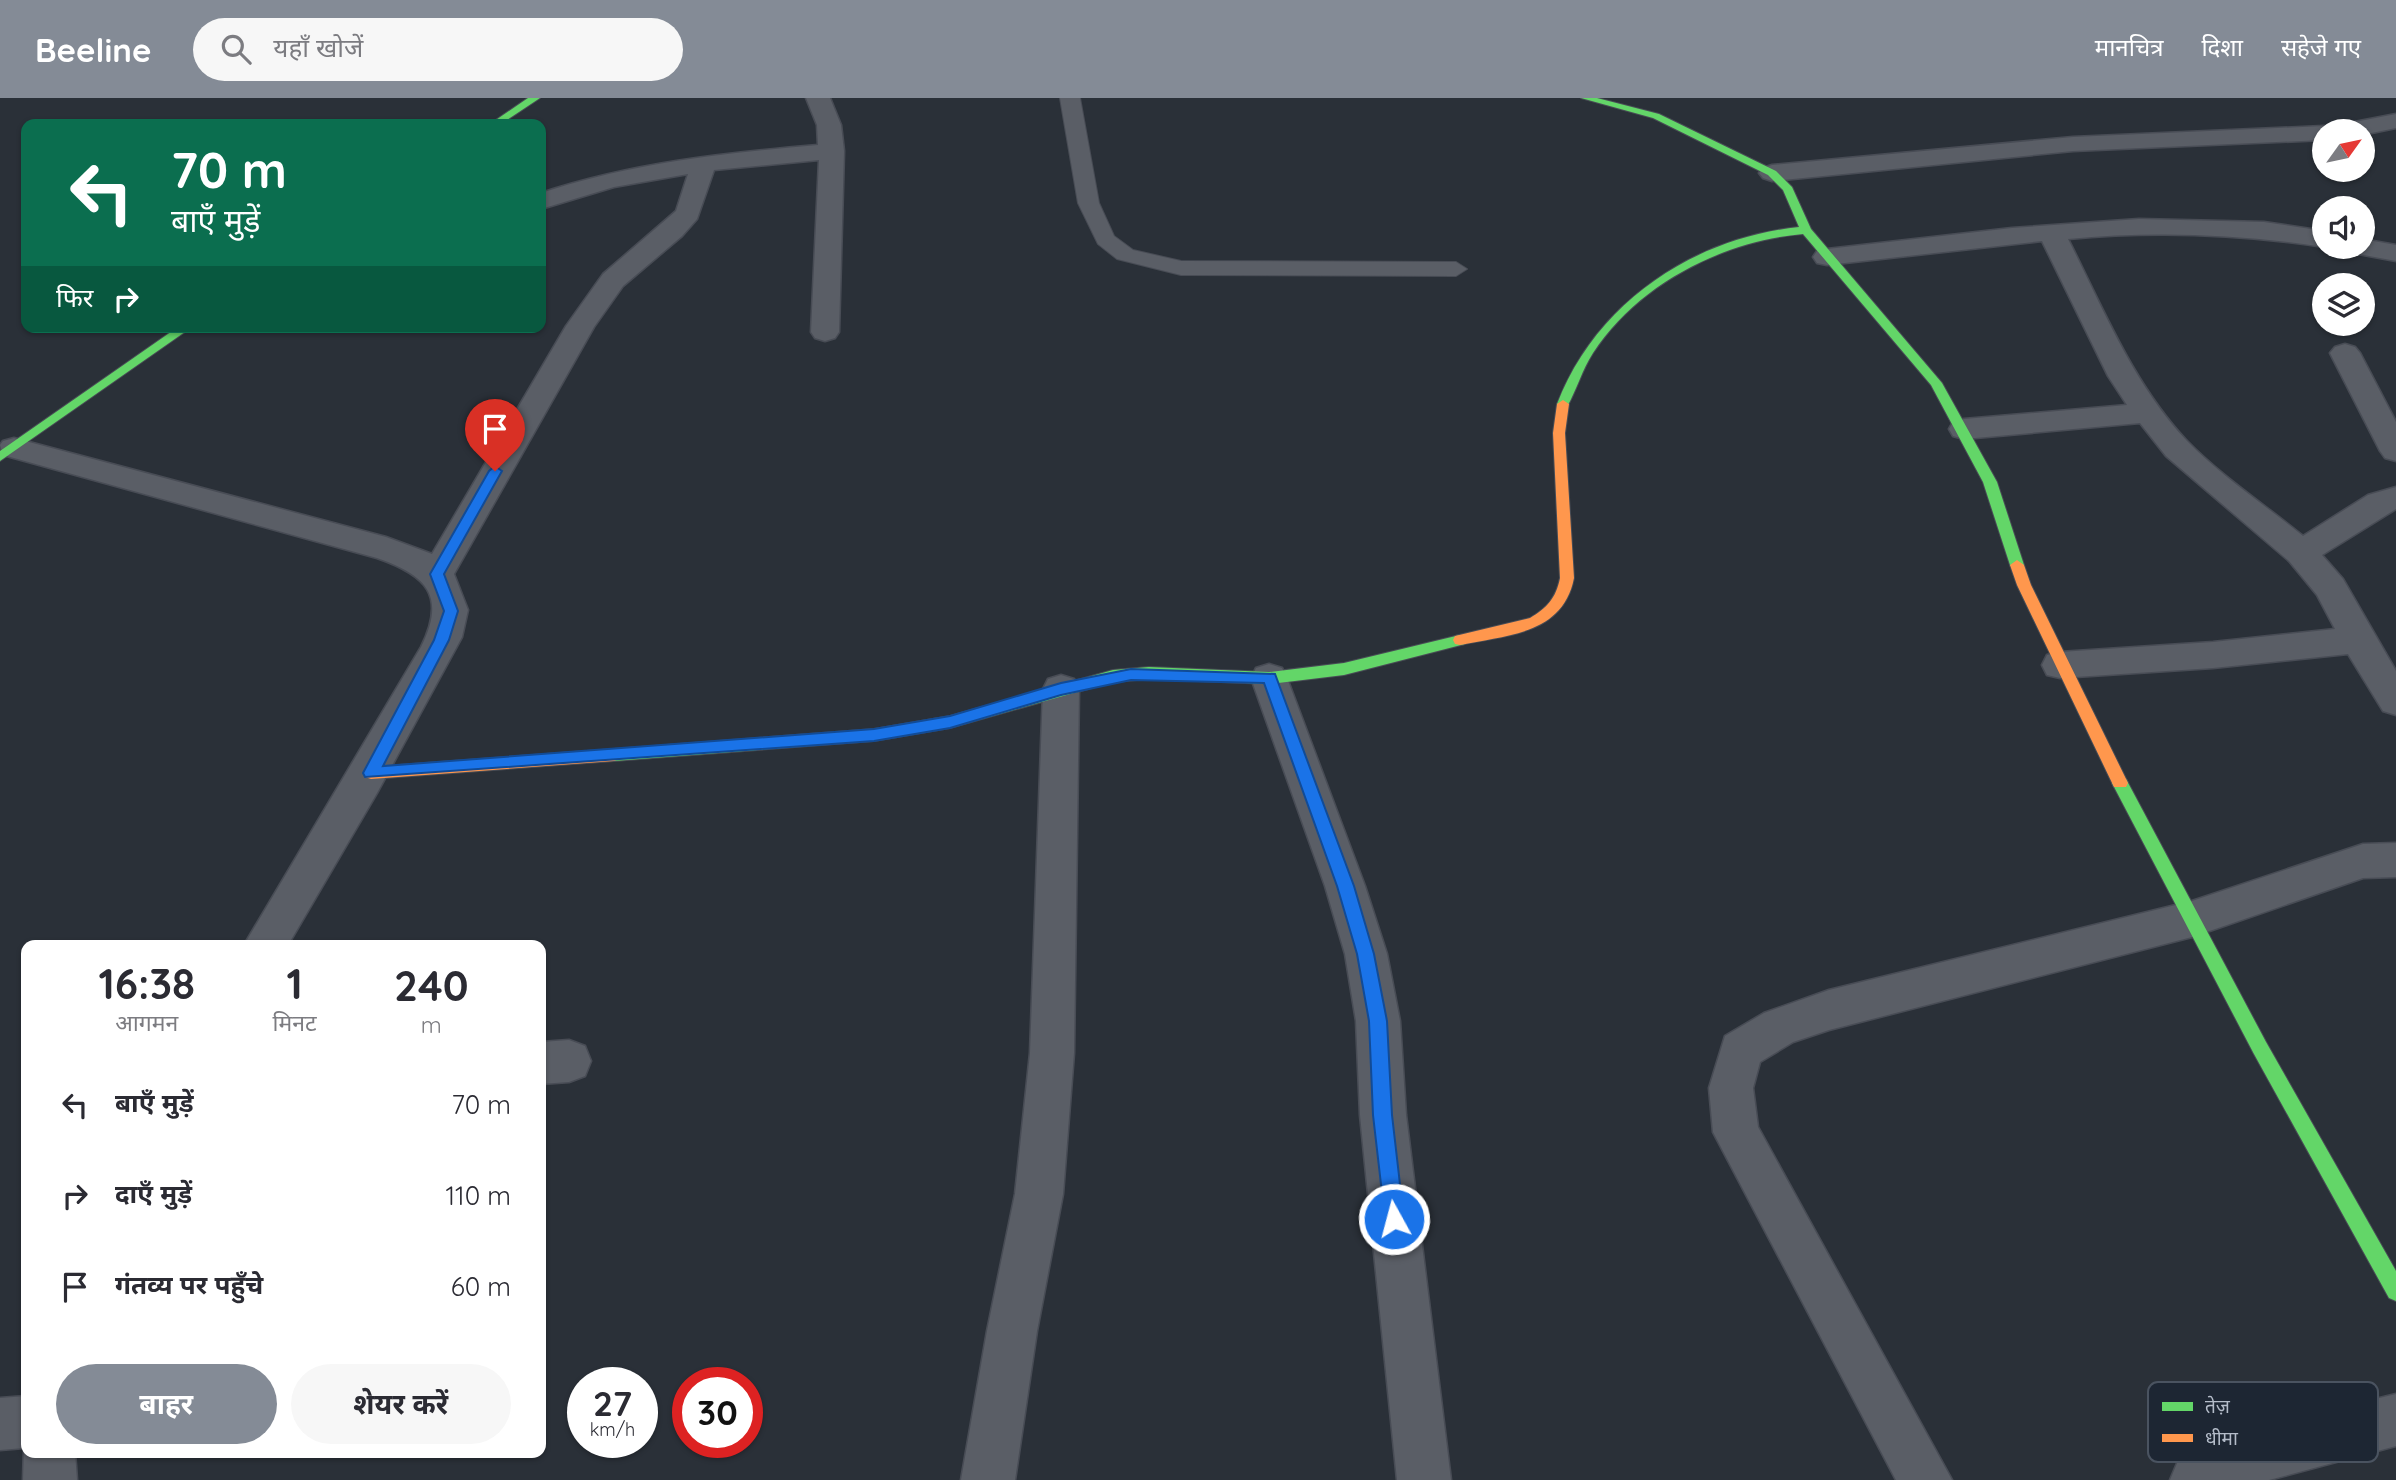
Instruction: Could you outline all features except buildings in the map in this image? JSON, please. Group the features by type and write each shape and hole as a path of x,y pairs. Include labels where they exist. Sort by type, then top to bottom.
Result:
{"street":[{"path":"503,119 535,98"},
{"path":"818,98 829,125 832,151 825,332"},
{"path":"1586,98 1623,105 1656,116 1772,173 1788,189 1806,230 1827,257 1936,383 1964,429 1990,482 2024,585 2060,665 2260,1048 2396,1291"},
{"path":"2375,125 2396,121"},
{"path":"1772,173 2049,145 2312,134"},
{"path":"546,200 612,180 704,163 832,151"},
{"path":"437,574 580,326 614,280 673,230 688,213 704,163"},
{"path":"1827,257 2052,234 2210,226 2255,228 2312,237"},
{"path":"371,773 874,735 950,722 1113,676 1149,673 1269,678 1344,669 1527,623 1551,614 1563,598 1567,578 1560,415 1567,383 1583,355 1600,334 1651,293 1705,256 1756,236 1806,230"},
{"path":"2052,234 2123,376 2148,413 2177,449 2301,554 2331,588 2358,640 2396,701"},
{"path":"2375,249 2396,253"},
{"path":"7,453 177,333"},
{"path":"2345,353 2396,451"},
{"path":"1964,429 2148,413"},
{"path":"7,453 386,549 420,561 437,574 451,611 445,631 371,773 268,940"},
{"path":"2301,554 2379,503 2396,498"},
{"path":"2060,665 2358,640"},
{"path":"1269,678 1346,886 1366,954 1378,1021 1382,1115 1424,1480"},
{"path":"988,1480 1012,1331 1039,1194 1048,1104 1052,1053 1061,689"},
{"path":"1925,1480 1736,1132 1731,1088 1741,1050 1779,1027 1829,1010 2192,919 2363,861 2396,860"},
{"path":"2378,1424 2396,1420"},
{"path":"0,1424 21,1422"},
{"path":"49,1458 50,1480"},
{"path":"2197,1480 2246,1462"}],"lane":[{"path":"1070,98 1078,156 1093,218 1101,235 1117,250 1144,261 1181,268 1456,270"}],"traffic: fast":[{"path":"503,119 535,98"},
{"path":"1586,98 1656,116 1772,173 1788,189 1806,230 1936,383 1990,482 2017,565"},
{"path":"1563,404 1574,376 1590,350 1633,302 1659,282 1715,251 1743,241 1806,230"},
{"path":"0,457 177,333"},
{"path":"614,755 874,735 950,722 1113,676 1149,673 1269,678 1344,669 1460,640"},
{"path":"2120,783 2260,1048 2396,1291"}],"traffic: slow":[{"path":"1460,640 1510,630 1535,621 1554,608 1563,594 1567,578 1559,433 1563,404"},
{"path":"2017,565 2024,585 2120,783"},
{"path":"371,773 614,755"}],"route":[{"path":"495,471 437,574 451,611 442,640 371,773 874,735 950,722 1010,707 1061,689 1131,674 1269,678 1346,886 1366,954 1378,1021 1382,1115 1394,1219"}]}
